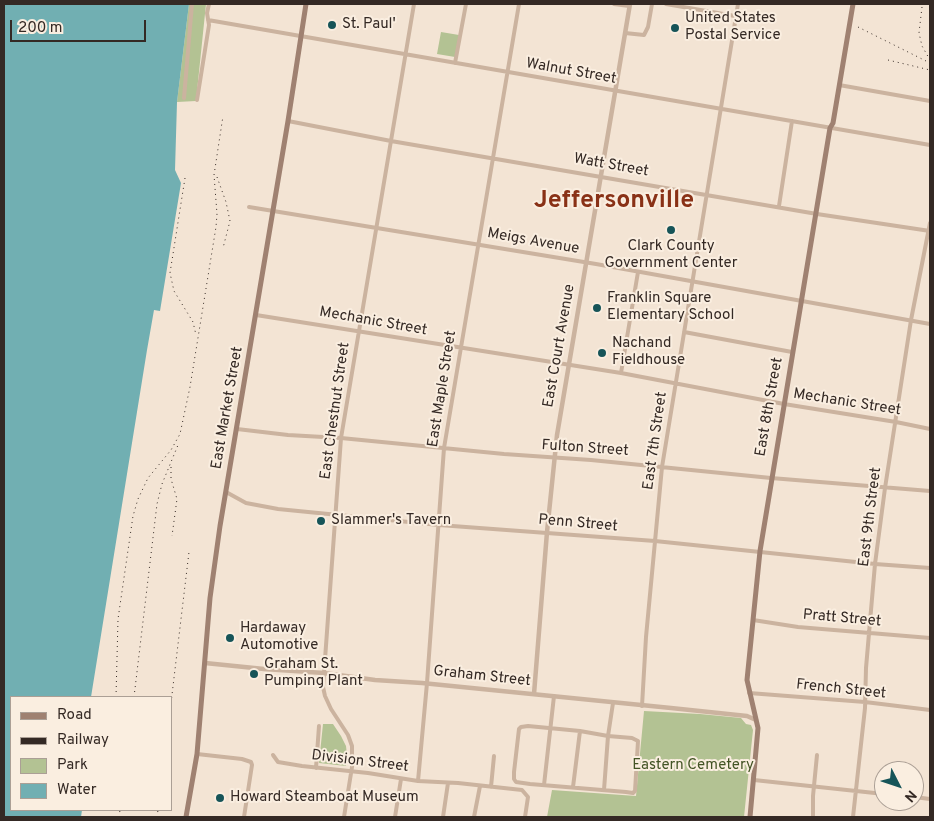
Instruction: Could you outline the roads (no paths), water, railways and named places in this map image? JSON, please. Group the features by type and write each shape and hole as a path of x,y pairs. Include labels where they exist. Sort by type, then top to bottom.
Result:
{"main road":[{"name":"East Market Street","path":"186,817 197,754 210,598 306,4"},
{"name":"East 8th Street","path":"750,817 758,728 749,693 748,680 752,620 760,551 800,302 853,4"}],"street":[{"path":"184,98 192,4"},
{"path":"197,100 209,25 209,4"},
{"name":"East Chestnut Street","path":"344,817 353,752 350,740 331,710 325,696 324,673 341,438 414,4"},
{"path":"455,63 466,4"},
{"name":"East Maple Street","path":"418,781 444,448 519,4"},
{"path":"614,4 630,5"},
{"path":"625,33 644,36 648,27 652,4"},
{"path":"666,4 736,16"},
{"name":"East 7th Street","path":"642,706 646,637 662,467 738,4"},
{"name":"East Court Avenue","path":"534,694 546,532 555,457 630,5"},
{"name":"Walnut Street","path":"208,20 930,145"},
{"path":"839,85 930,101"},
{"name":"Watt Street","path":"288,121 391,141 817,214 930,231"},
{"path":"779,206 792,121"},
{"name":"Meigs Avenue","path":"249,207 478,244 930,324"},
{"name":"East 9th Street","path":"853,817 865,702 876,564 885,488 911,320 930,231 930,223"},
{"path":"621,373 638,272"},
{"name":"Mechanic Street","path":"256,315 621,373 930,429"},
{"path":"684,332 792,352"},
{"name":"Fulton Street","path":"237,429 930,491"},
{"name":"Penn Street","path":"226,492 246,503 263,507 439,525 655,541 930,568"},
{"name":"Pratt Street","path":"752,620 930,638"},
{"name":"Graham Street","path":"205,663 554,696 747,716 756,720"},
{"name":"French Street","path":"749,693 865,702 930,710"},
{"path":"544,785 554,696"},
{"path":"604,790 608,736 613,703"},
{"path":"316,768 319,726"},
{"path":"521,727 580,731 632,738 638,741 635,791 633,793 516,782 514,772 519,729 521,727"},
{"path":"573,787 580,731"},
{"path":"197,754 242,759 251,762 244,817"},
{"path":"813,817 817,755"},
{"name":"Division Street","path":"273,756 275,760 282,763 316,768 418,781 522,790 528,797 525,817"},
{"path":"491,787 494,756"},
{"path":"395,817 401,779"},
{"path":"754,780 874,793"},
{"path":"442,817 448,783"},
{"path":"474,817 480,786"}],"water":[{"path":"4,4 189,4 177,102 175,170 181,183 160,311 154,310 91,696 10,696 10,811 82,811 81,817 4,817"}],"railway":[{"path":"922,7 919,33 922,46 930,60"},
{"path":"858,27 930,63"},
{"path":"888,60 930,70"},
{"path":"116,696 118,619 133,516 138,499 148,478 171,450 180,434 190,387 216,227 214,175 223,116"},
{"path":"217,177 226,202 230,221 223,248"},
{"path":"185,178 170,273 174,291 193,322 196,335"},
{"path":"134,696 157,504 162,484 178,445"},
{"path":"171,467 171,479 177,499 172,536"},
{"path":"172,696 189,552"},
{"path":"119,817 120,811"},
{"path":"157,817 158,811"}],"place":[{"name":"St. Paul'","path":"332,25"},
{"name":"United States Postal Service","path":"675,28"},
{"name":"Clark County Government Center","path":"671,230"},
{"name":"Franklin Square Elementary School","path":"597,308"},
{"name":"Nachand Fieldhouse","path":"602,353"},
{"name":"Slammer's Tavern","path":"321,521"},
{"name":"Hardaway Automotive","path":"230,638"},
{"name":"Graham St. Pumping Plant","path":"254,674"},
{"name":"Howard Steamboat Museum","path":"220,798"}],"district":[{"name":"Jeffersonville","path":"614,202"}],"park label":[{"name":"Eastern Cemetery","path":"693,766"}]}
